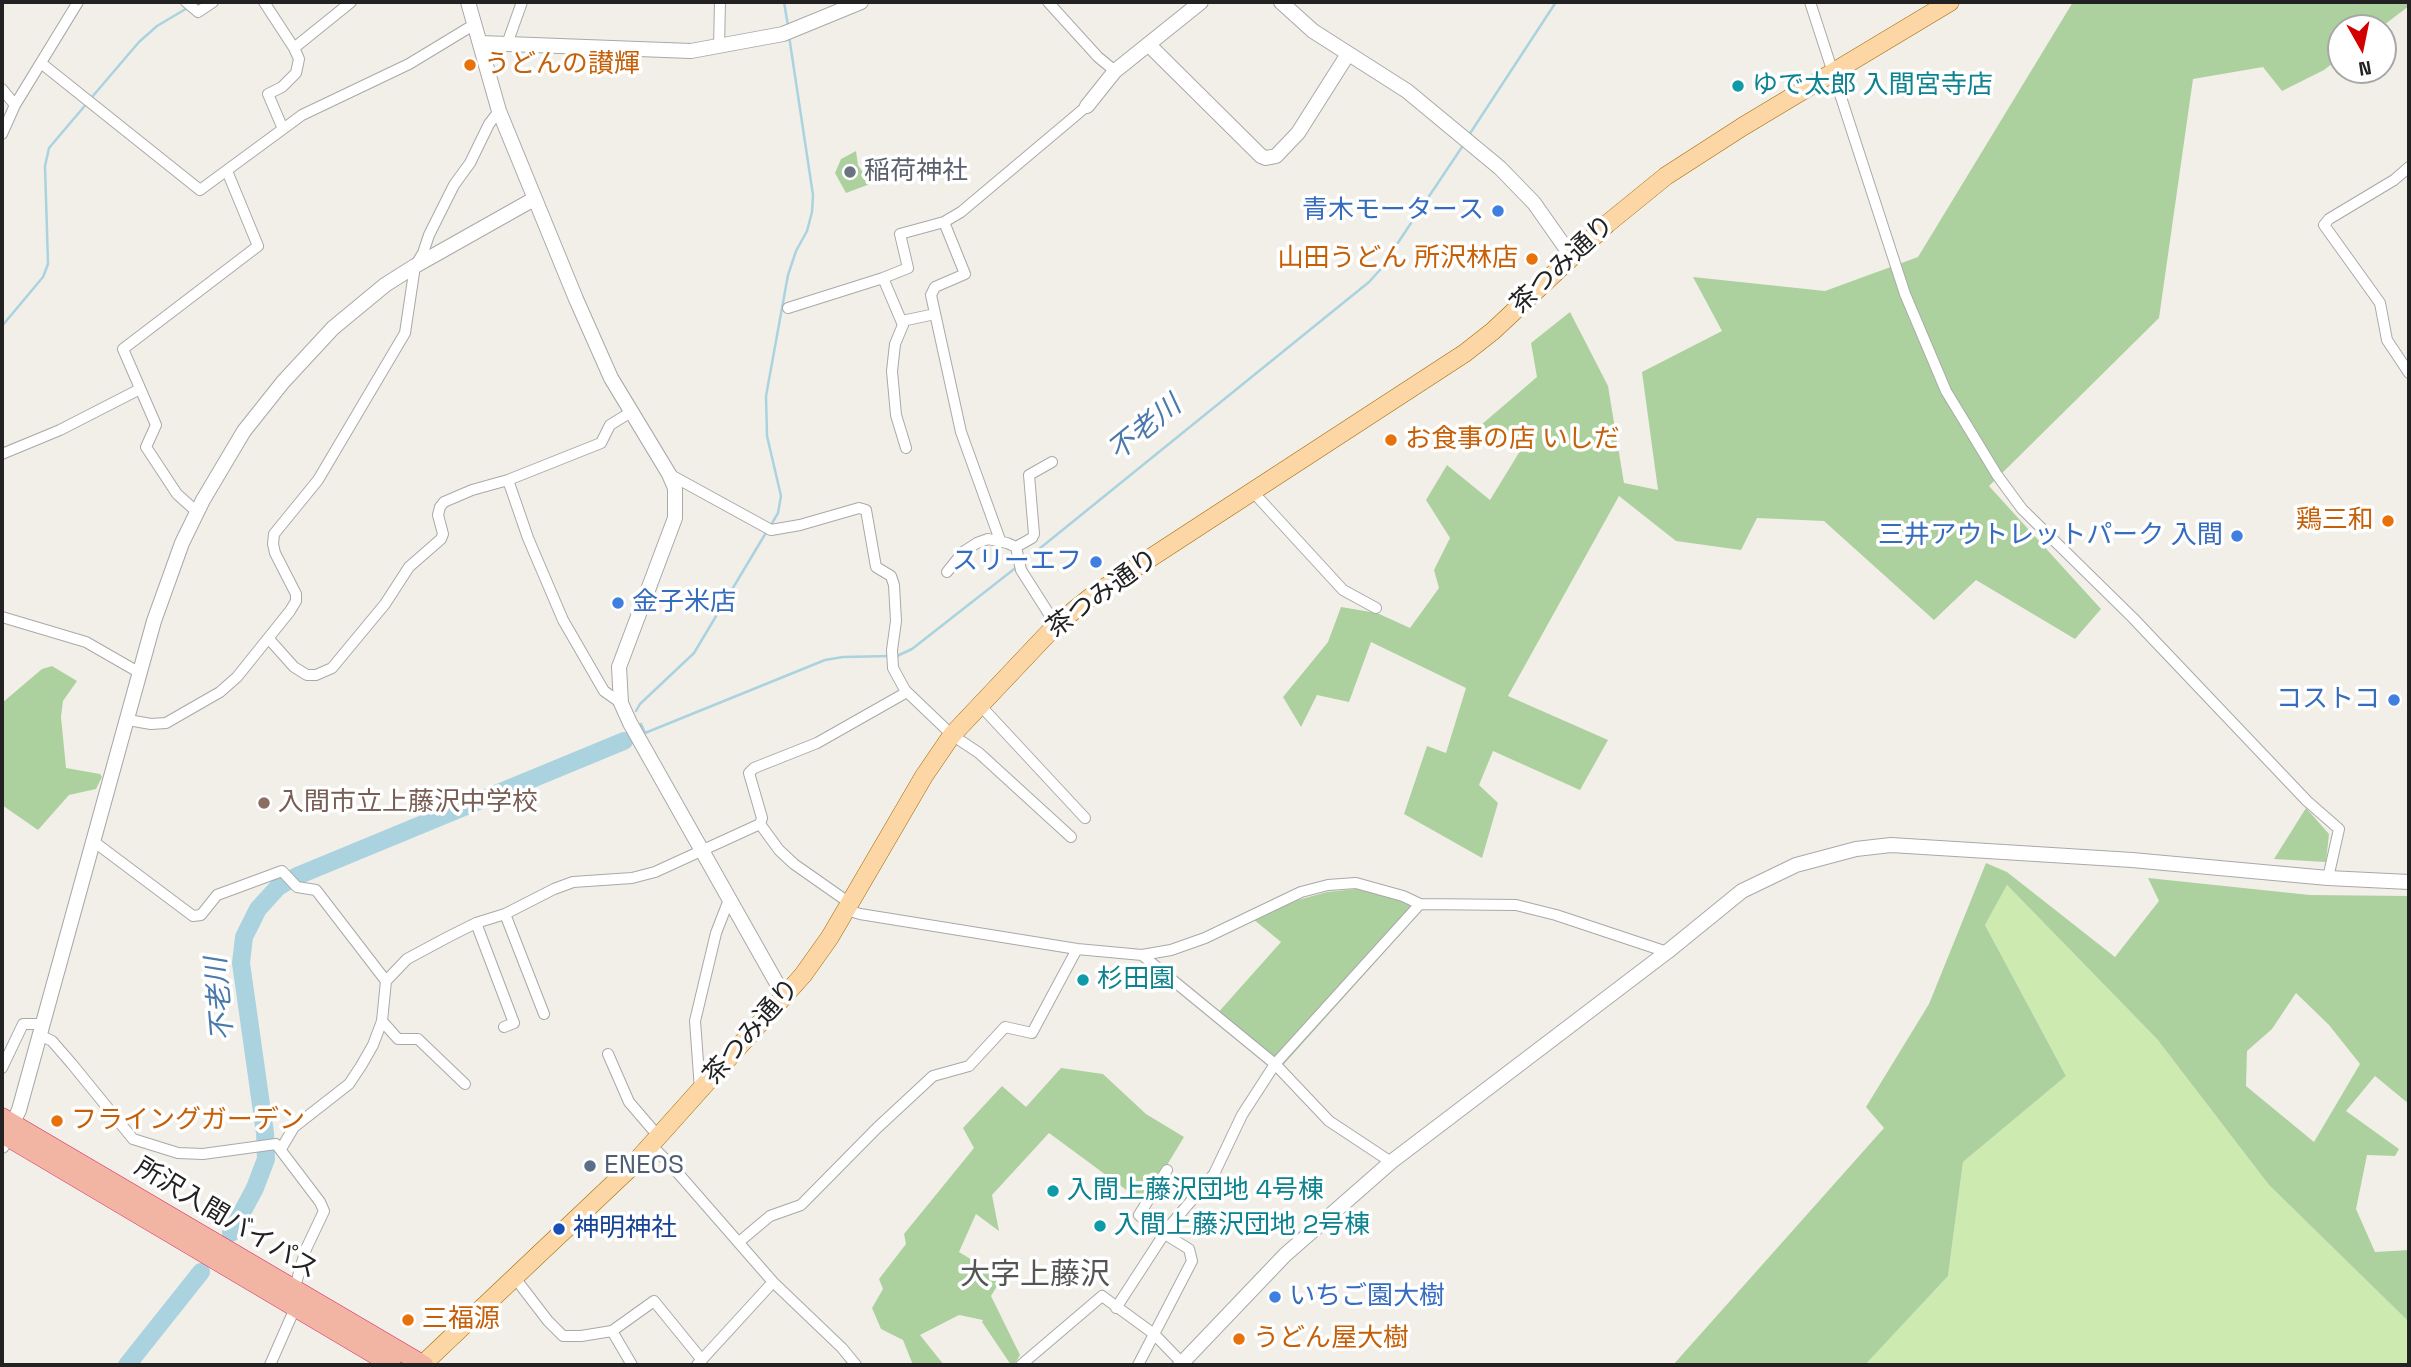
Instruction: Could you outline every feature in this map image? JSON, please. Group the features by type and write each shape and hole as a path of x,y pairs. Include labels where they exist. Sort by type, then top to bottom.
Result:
{"highway":[{"name":"所沢入間バイパス","path":"5,1131 228,1259 294,1290 423,1365"},
{"name":"所沢入間バイパス","path":"228,1259 295,1308 392,1365"}],"main road":[{"name":"茶つみ通り","path":"423,1365 655,1141 784,996 818,956 951,735 1056,625 1093,596 1465,353 1493,331 1639,196 1666,176 1950,2"}],"street":[{"path":"2,134 15,105 78,2"},
{"path":"187,3 198,12 213,2"},
{"path":"264,2 299,60 296,72 282,88 268,94 283,129"},
{"path":"293,48 351,2"},
{"path":"468,2 499,111 534,199 596,344 675,488 676,518 619,667 621,703"},
{"path":"507,44 522,2"},
{"path":"719,47 720,2"},
{"path":"481,43 666,51 719,47 789,32 861,2"},
{"path":"1048,2 1098,57 1115,71"},
{"path":"788,308 908,268 900,234 944,222 961,212 1087,106 1115,71 1201,2"},
{"path":"1281,2 1293,16 1313,31 1407,91 1466,139 1526,194 1572,257"},
{"path":"1810,2 1905,294 1946,391 1997,475 2022,509 2133,618 2307,801 2339,829 2328,878"},
{"path":"41,63 200,190 302,116 410,65 475,24"},
{"path":"1149,45 1266,158 1276,156 1298,133 1348,54"},
{"path":"2,89 15,105"},
{"path":"128,720 166,723 220,692 237,677 269,639 296,601 294,586 272,544 274,534 318,480 405,333 415,266 435,221 470,163 489,124 499,111"},
{"path":"2409,167 2393,180 2329,219 2324,225 2380,303 2387,340 2409,373"},
{"path":"197,512 177,495 146,447 156,425 123,349 258,246 227,171"},
{"path":"5,1131 42,1030 154,621 182,543 197,512 244,431 283,382 333,328 386,285 415,266 534,199"},
{"path":"944,222 965,274 935,287 931,295 961,432 1000,540"},
{"path":"883,278 903,326 895,344 892,371 896,415 906,448"},
{"path":"902,321 935,314"},
{"path":"2,454 60,430 140,389"},
{"path":"269,639 294,667 307,675 316,675 332,668 385,604 409,567 442,539 439,515 444,502 601,443 610,425 631,412"},
{"path":"1016,547 1034,534 1029,475 1052,462"},
{"path":"669,474 768,528 800,525 859,508 866,510 876,567 891,576 894,585 896,621 892,650 893,668 907,692 951,735 979,753 1071,837"},
{"path":"508,480 563,620 604,691 621,703 784,996"},
{"path":"1253,492 1343,590 1376,608"},
{"path":"947,572 963,552 988,539 1000,540 1016,547"},
{"path":"1016,547 1020,566 1056,625"},
{"path":"2,617 86,642 140,673"},
{"path":"279,1147 294,1127 349,1084 373,1045 382,1021 386,981 407,959 476,923 505,914 573,882 644,875 760,824 762,818 748,776 750,769 817,743 907,692"},
{"path":"979,705 1085,818"},
{"path":"760,824 779,850 794,864 860,914 1077,949 1142,955 1171,950 1205,938 1301,892 1328,885 1356,883 1420,904 1516,905 1556,915 1667,952"},
{"path":"93,841 192,916 201,915 217,895 282,871 297,887 316,891 386,981"},
{"path":"1021,1365 1102,1296 1154,1334 1181,1364 1285,1255 1391,1162 1667,952 1741,891 1796,865 1856,849 1891,845 2132,860 2328,878 2409,882"},
{"path":"700,1092 695,1021 716,933 730,897"},
{"path":"1116,1308 1165,1233 1214,1174 1242,1115 1275,1065 1420,904"},
{"path":"505,914 544,1014"},
{"path":"476,923 514,1023 504,1027"},
{"path":"739,1242 770,1216 801,1205 933,1076 969,1066 1005,1027 1032,1033 1077,949"},
{"path":"1142,955 1275,1065 1329,1121 1391,1162"},
{"path":"382,1021 398,1039 418,1039 466,1084"},
{"path":"2,1068 23,1024 42,1030 133,1139 178,1153 203,1154 262,1146 279,1147 324,1211 306,1249 294,1290"},
{"path":"608,1054 629,1102 655,1141 773,1282 842,1348 856,1365"},
{"path":"1138,1365 1192,1261 1189,1249 1139,1215 1167,1170"},
{"path":"515,1278 548,1321 563,1335 581,1336 612,1331 654,1301 699,1362 773,1282"},
{"path":"270,1365 295,1308"},
{"path":"612,1331 632,1365"}],"green space":[{"path":"2073,2 2409,2 2409,6 2397,15 2327,14 2327,68 2282,91 2263,67 2193,79 2159,318 1989,486 2101,609 2075,639 1976,580 1934,620 1824,521 1757,518 1741,550 1676,541 1619,496 1508,696 1608,740 1580,790 1493,751 1479,785 1498,803 1482,858 1404,814 1427,746 1446,753 1466,688 1371,642 1349,702 1317,695 1301,727 1283,697 1328,642 1341,607 1377,613 1410,628 1439,588 1434,570 1450,538 1426,500 1447,465 1490,500 1520,451 1481,425 1537,377 1531,343 1570,312 1608,386 1624,483 1658,490 1642,372 1722,331 1693,277 1825,291 1918,257"},
{"path":"856,151 858,165 870,184 846,193 835,173 841,159"},
{"path":"52,666 77,681 63,701 61,717 66,768 100,774 102,777 96,789 69,795 38,830 2,805 2,703 42,669"},
{"path":"2306,808 2329,834 2326,862 2274,859"},
{"path":"1986,863 2007,872 2115,957 2159,901 2148,878 2310,895 2409,896 2409,1104 2375,1076 2346,1111 2399,1149 2395,1156 2367,1155 2356,1209 2375,1252 2409,1250 2409,1352 2408,1321 2269,1185 2157,1039 2007,885 1985,925 2066,1076 1963,1162 1948,1276 1865,1365 1673,1365 1884,1128 1866,1107 1929,1004","holes":["2296,993 2329,1025 2360,1064 2314,1142 2246,1086 2247,1051 2272,1029"]},
{"path":"2007,885 2157,1039 2269,1185 2408,1321 2409,1365 1865,1365 1948,1276 1963,1162 2066,1076 1985,925"},
{"path":"1356,889 1387,895 1422,910 1276,1073 1216,1015 1281,942 1253,919 1298,900 1327,892"},
{"path":"1061,1068 1103,1074 1146,1114 1184,1137 1144,1203 1049,1133 992,1195 999,1231 976,1214 959,1252 1002,1278 991,1296 1020,1355 1014,1365 1011,1365 983,1320 959,1315 920,1335 944,1365 913,1365 903,1340 881,1329 872,1308 883,1289 879,1279 906,1244 904,1234 974,1148 963,1128 1002,1086 1026,1107"}],"waterway":[{"path":"784,2 788,26"},
{"name":"不老川","path":"1469,135 1556,2"},
{"path":"92,97 139,42 157,26 189,7"},
{"path":"771,525 778,513 781,496 767,436 766,396 788,275 796,251 807,231 813,195 789,36"},
{"path":"2,326 43,277 48,264 45,166 49,148 88,102"},
{"name":"不老川","path":"1023,562 1369,282 1464,144"},
{"path":"636,711 640,704 694,653 767,531"},
{"name":"不老川","path":"897,656 912,649 1018,566"},
{"name":"不老川","path":"641,724 645,733 825,660 891,656"},
{"name":"不老川","path":"231,1233 255,1188 266,1159 265,1133 241,963 244,937 258,909 278,887 297,876 624,741"},
{"name":"不老川","path":"127,1365 201,1272"}],"place":[{"name":"うどんの讃輝","path":"470,65"},
{"name":"ゆで太郎 入間宮寺店","path":"1738,86"},
{"name":"稲荷神社","path":"850,172"},
{"name":"青木モータース","path":"1498,211"},
{"name":"山田うどん 所沢林店","path":"1532,259"},
{"name":"お食事の店 いしだ","path":"1391,440"},
{"name":"鶏三和","path":"2388,521"},
{"name":"三井アウトレットパーク 入間","path":"2237,536"},
{"name":"スリーエフ","path":"1096,562"},
{"name":"金子米店","path":"618,603"},
{"name":"コストコ","path":"2394,700"},
{"name":"入間市立上藤沢中学校","path":"264,803"},
{"name":"杉田園","path":"1083,980"},
{"name":"フライングガーデン","path":"57,1121"},
{"name":"ENEOS","path":"590,1166"},
{"name":"入間上藤沢団地 4号棟","path":"1053,1191"},
{"name":"入間上藤沢団地 2号棟","path":"1100,1226"},
{"name":"神明神社","path":"559,1229"},
{"name":"いちご園大樹","path":"1275,1297"},
{"name":"三福源","path":"408,1320"},
{"name":"うどん屋大樹","path":"1239,1339"}],"district":[{"name":"大字上藤沢","path":"1035,1276"}]}
